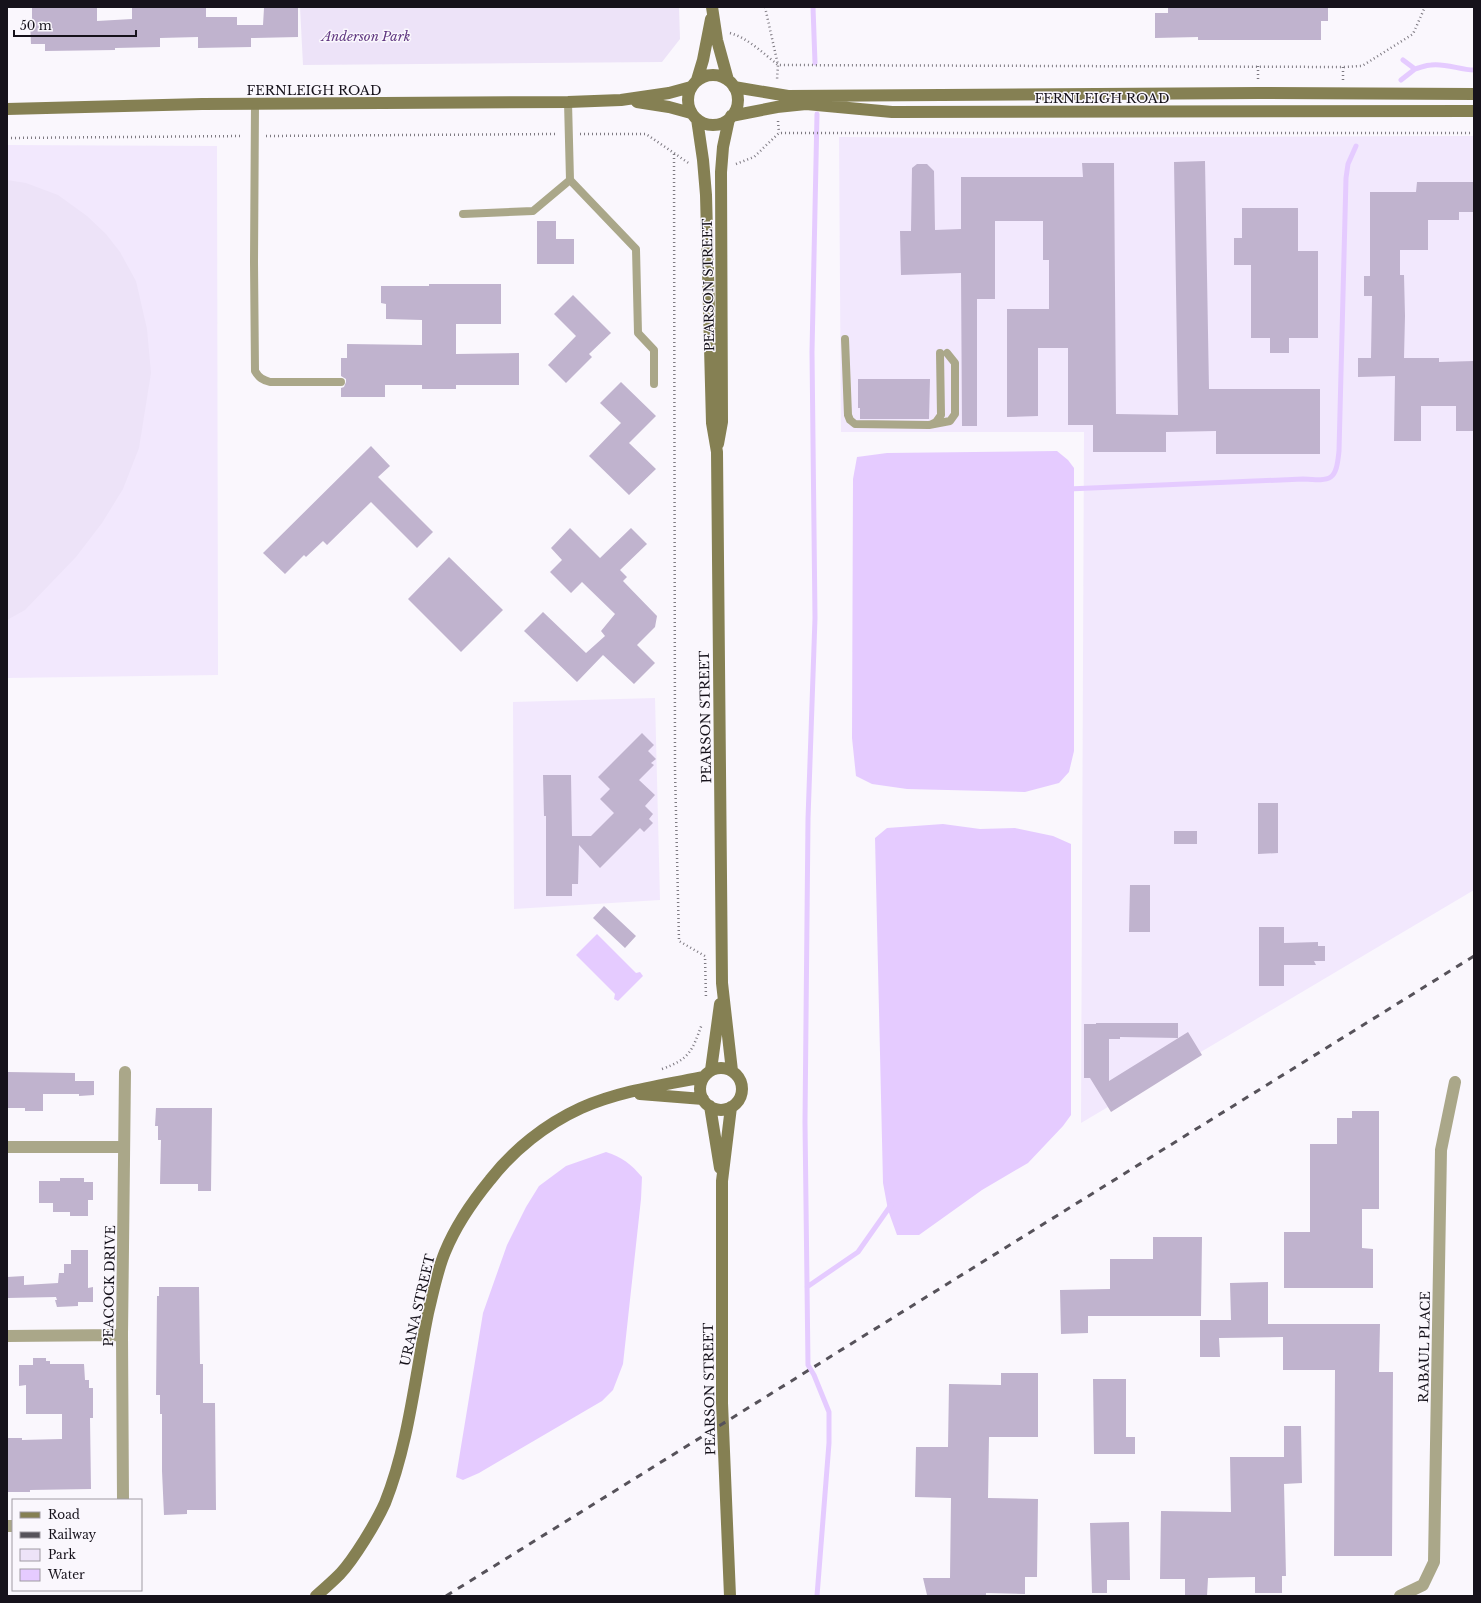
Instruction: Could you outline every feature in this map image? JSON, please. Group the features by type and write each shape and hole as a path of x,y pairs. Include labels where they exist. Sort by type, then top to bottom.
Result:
{"street":[{"path":"712,10 717,40 731,83 737,95 738,103 735,112 730,118 722,123 713,125 704,124 694,116 688,104 688,95 703,60 712,10"},
{"path":"694,84 704,76 712,75 721,76 731,83"},
{"name":"FERNLEIGH ROAD","path":"731,83 788,96 1258,93 1474,94"},
{"name":"FERNLEIGH ROAD","path":"7,109 255,104 568,102 621,100 669,93 694,84"},
{"name":"FERNLEIGH ROAD","path":"621,100 669,107 694,116"},
{"name":"FERNLEIGH ROAD","path":"730,118 777,107 806,104 892,112 1474,111"},
{"name":"PEARSON STREET","path":"694,116 703,160 706,195 712,423 717,452 722,983 732,1071 740,1080 742,1092 740,1098 731,1107 722,1181 722,1403 730,1596"},
{"name":"PEARSON STREET","path":"717,452 722,422 722,172 723,148 730,118"},
{"name":"PEARSON STREET","path":"722,983 708,1074 700,1088 706,1103 722,1181"},
{"path":"708,1074 722,1068 732,1071"},
{"name":"PEACOCK DRIVE","path":"123,1499 122,1335 125,1072"},
{"name":"URANA STREET","path":"316,1596 340,1574 364,1540 384,1503 399,1458 434,1286 444,1253 461,1219 499,1169 537,1134 557,1120 581,1108 626,1093 708,1074"},
{"name":"RABAUL PLACE","path":"1400,1596 1423,1585 1434,1562 1441,1150 1455,1082"},
{"name":"URANA STREET","path":"626,1093 706,1103"},
{"path":"706,1103 720,1109 731,1107"},
{"path":"7,1147 124,1147"},
{"path":"7,1336 122,1335"}],"lane":[{"path":"568,102 570,180 636,250 638,333 654,350 654,384"},
{"path":"255,104 255,371 263,380 270,382 341,382"},
{"path":"463,214 533,210 570,180"},
{"path":"845,339 848,415 851,422 855,424 931,424 950,421 955,414 955,363 944,353 941,415 936,422 931,424"}],"path":[{"path":"765,7 778,65"},
{"path":"730,33 737,35 748,42 778,65 1362,66 1413,34 1425,7"},
{"path":"731,166 754,157 779,133 1474,133"},
{"path":"7,138 646,134 691,164"},
{"path":"674,153 675,770 679,941 705,956 706,1003"},
{"path":"658,1071 687,1057 695,1045 704,1017"}],"shaded area":[{"path":"1474,136 1474,890 1081,1123 1084,432 841,432 839,137"},
{"path":"7,145 217,146 218,675 7,678"},
{"path":"655,698 660,900 514,909 513,702"}],"green space":[{"name":"Anderson Park","path":"300,7 679,7 680,39 662,62 303,65"},
{"path":"7,180 26,183 58,195 87,216 106,234 120,252 136,281 147,329 151,373 139,448 123,489 102,523 76,557 25,610 7,620"}],"water":[{"path":"1057,451 1068,460 1074,468 1074,751 1069,772 1059,783 1025,792 907,789 872,784 856,776 852,738 853,479 857,457 887,453"},
{"path":"943,824 980,829 1015,828 1053,836 1071,844 1071,1115 1063,1126 1028,1163 982,1190 919,1235 897,1235 888,1210 883,1183 875,838 887,828"},
{"path":"597,934 636,973 640,972 643,976 618,1001 614,999 615,994 576,955"},
{"path":"606,1152 617,1156 626,1162 642,1177 641,1199 623,1364 613,1390 602,1401 479,1473 463,1480 456,1477 483,1313 507,1245 526,1207 539,1186 566,1166"}],"building":[{"path":"32,7 97,7 97,21 132,19 132,8 206,7 206,17 237,17 237,25 263,25 264,8 298,7 298,37 251,38 251,47 198,48 198,37 160,38 160,47 115,48 115,50 45,51 45,44 31,44 30,22 32,23"},
{"path":"1168,7 1328,7 1328,21 1321,21 1321,40 1198,40 1198,37 1155,38 1155,13 1168,13"},
{"path":"1205,161 1209,389 1320,389 1320,454 1216,454 1216,431 1166,432 1166,452 1093,452 1093,425 1068,425 1068,348 1038,348 1038,416 1007,417 1007,309 1049,309 1049,260 1043,260 1043,221 995,221 995,299 977,299 977,426 962,426 961,273 901,275 900,231 911,231 912,168 917,164 927,164 934,171 935,230 961,229 961,177 1083,177 1082,163 1114,163 1116,414 1178,415 1174,162"},
{"path":"1417,182 1474,182 1474,212 1459,212 1459,220 1428,220 1428,250 1400,250 1400,275 1404,275 1404,358 1439,358 1439,362 1474,361 1474,431 1456,431 1456,406 1421,406 1421,441 1394,441 1395,376 1358,377 1358,358 1371,358 1372,296 1364,296 1364,276 1370,276 1370,192 1416,192"},
{"path":"1242,208 1298,208 1298,251 1318,251 1318,338 1289,338 1289,353 1270,353 1270,338 1251,338 1251,265 1234,265 1234,238 1242,238"},
{"path":"537,221 556,221 556,239 574,239 574,264 537,264"},
{"path":"429,284 501,284 501,324 456,324 456,354 519,353 519,385 456,385 456,389 422,389 422,385 385,385 385,397 341,397 341,388 344,387 346,379 341,376 341,358 347,358 347,344 422,345 422,320 386,319 386,304 381,303 381,286 429,286"},
{"path":"573,295 611,333 589,354 592,357 566,383 548,365 576,336 554,314"},
{"path":"858,379 930,379 929,419 860,419 860,408 858,408"},
{"path":"621,382 656,416 629,443 656,469 629,495 589,456 621,423 600,403"},
{"path":"371,446 390,466 378,477 433,532 417,548 371,502 327,545 323,541 306,557 304,555 285,574 263,553"},
{"path":"570,528 600,558 631,528 647,544 620,570 627,577 623,581 657,616 655,627 637,645 655,663 634,684 603,655 577,682 524,631 543,612 586,653 605,636 601,631 615,614 582,582 571,593 550,572 562,560 551,548"},
{"path":"449,557 503,610 461,652 408,599"},
{"path":"642,733 654,745 648,751 656,759 651,763 654,765 639,780 655,795 645,806 653,814 649,819 653,823 644,832 640,828 600,868 579,845 578,884 572,884 572,896 546,896 546,816 544,816 543,775 571,775 572,836 591,836 614,813 600,799 610,789 598,777"},
{"path":"1258,803 1278,803 1278,853 1258,854"},
{"path":"1174,831 1197,831 1197,844 1174,844"},
{"path":"1130,885 1150,885 1150,932 1129,932"},
{"path":"604,906 636,936 625,948 593,918"},
{"path":"1259,927 1284,927 1284,943 1318,942 1318,946 1325,946 1325,961 1314,961 1316,965 1284,965 1284,986 1259,986"},
{"path":"1178,1023 1178,1038 1120,1037 1120,1039 1109,1039 1109,1081 1188,1032 1202,1055 1111,1112 1090,1078 1084,1078 1084,1024"},
{"path":"7,1072 75,1073 75,1081 94,1081 94,1095 79,1096 79,1094 43,1094 43,1111 25,1111 25,1108 7,1108"},
{"path":"156,1108 212,1108 211,1191 198,1191 198,1184 160,1184 161,1140 158,1140 158,1126 155,1126"},
{"path":"1352,1111 1379,1111 1379,1209 1362,1209 1362,1248 1373,1249 1373,1288 1284,1288 1284,1232 1310,1232 1310,1144 1337,1144 1337,1118 1352,1118"},
{"path":"60,1178 84,1178 84,1182 93,1182 93,1200 88,1200 88,1216 70,1216 70,1212 53,1212 53,1203 39,1203 39,1181 60,1181"},
{"path":"1153,1237 1202,1237 1201,1316 1088,1316 1088,1333 1061,1334 1060,1290 1110,1289 1110,1259 1153,1259"},
{"path":"71,1250 88,1250 88,1288 93,1287 93,1302 78,1302 78,1306 57,1307 55,1300 57,1300 56,1297 7,1298 7,1277 24,1276 24,1285 58,1283 59,1273 64,1273 64,1264 71,1264"},
{"path":"1268,1282 1268,1324 1380,1324 1379,1372 1393,1372 1392,1556 1334,1556 1335,1370 1283,1370 1283,1337 1219,1338 1220,1357 1200,1357 1200,1320 1231,1320 1230,1283"},
{"path":"159,1287 199,1287 200,1364 203,1364 203,1403 215,1403 216,1510 187,1510 187,1514 164,1515 162,1414 160,1414 160,1395 156,1395 157,1296 159,1296"},
{"path":"33,1358 46,1358 46,1361 50,1361 50,1364 84,1364 85,1380 89,1380 89,1388 93,1388 93,1418 90,1418 91,1489 30,1490 30,1492 8,1492 8,1438 22,1438 22,1440 62,1439 62,1414 26,1414 26,1385 19,1386 19,1365 33,1365"},
{"path":"1001,1373 1038,1373 1038,1437 989,1437 988,1498 1038,1499 1037,1577 1025,1577 1025,1594 986,1593 986,1595 927,1595 923,1578 950,1578 951,1498 915,1497 916,1447 948,1447 949,1384 1001,1385"},
{"path":"1093,1379 1126,1379 1126,1437 1135,1437 1135,1454 1094,1454"},
{"path":"1284,1426 1301,1426 1302,1483 1284,1484 1286,1576 1282,1576 1282,1593 1255,1593 1255,1577 1208,1578 1207,1596 1185,1596 1185,1579 1160,1579 1161,1511 1231,1512 1230,1457 1284,1457"},
{"path":"1129,1522 1130,1580 1107,1580 1107,1593 1092,1593 1090,1523"}],"waterway":[{"path":"813,7 815,63"},
{"path":"1401,80 1415,69 1403,60"},
{"path":"1415,69 1427,65 1437,65 1474,70"},
{"path":"817,114 812,352 815,618 808,819 805,1122 808,1365 814,1375 829,1412 829,1443 817,1596"},
{"path":"1068,489 1303,479 1320,480 1331,477 1334,474 1339,451 1346,178 1348,164 1356,146"},
{"path":"807,1287 858,1252 891,1205"}],"railway":[{"path":"446,1596 1474,956"}]}
